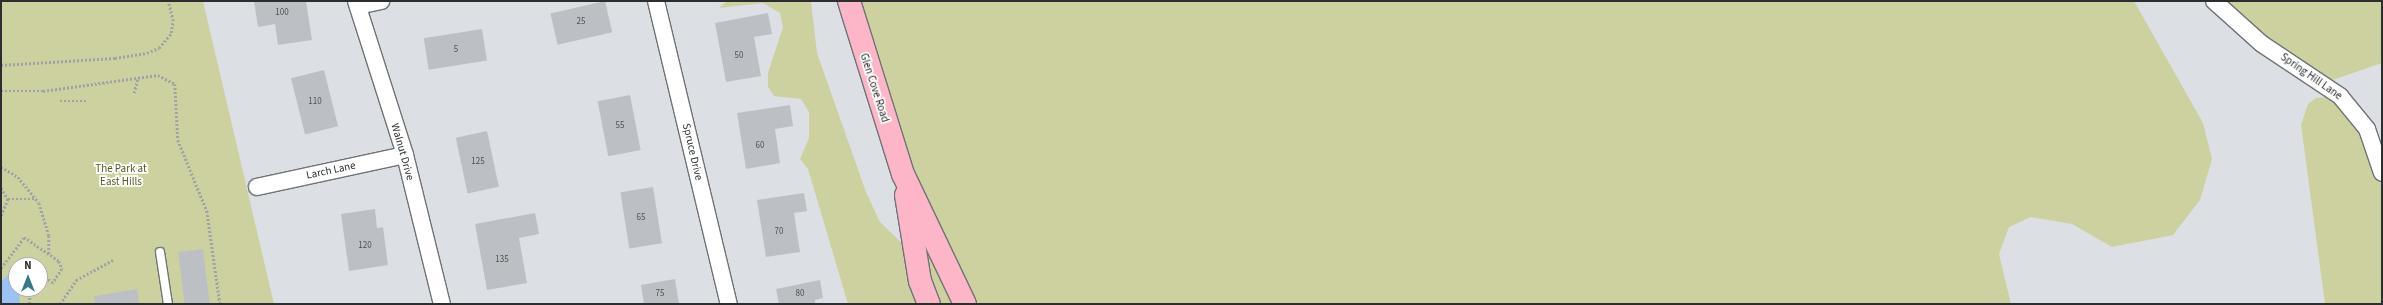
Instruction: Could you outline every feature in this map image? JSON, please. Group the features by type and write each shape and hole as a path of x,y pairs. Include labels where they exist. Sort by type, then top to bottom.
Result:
{"main road":[{"name":"Glen Cove Road","path":"849,1 903,174 965,304"},
{"name":"Glen Cove Road","path":"903,174 920,281 929,304"}],"street":[{"path":"357,4 381,1"},
{"name":"Spruce Drive","path":"656,1 728,304"},
{"name":"Spring Hill Lane","path":"2214,1 2262,44 2340,96 2367,128 2382,173"},
{"name":"Walnut Drive","path":"357,4 405,155 442,304"},
{"name":"Larch Lane","path":"257,187 405,155"}],"lane":[{"path":"160,252 168,304"}],"path":[{"path":"1,65 115,58 147,53 158,48 171,33 173,21 168,1"},
{"path":"134,93 138,77"},
{"path":"1,91 43,91 138,77 168,78 177,89 178,140 207,211 220,304"},
{"path":"60,100 88,101"},
{"path":"1,167 10,170 36,199 45,217 48,254"},
{"path":"1,188 8,199"},
{"path":"8,199 36,199"},
{"path":"1,217 8,199"},
{"path":"1,268 24,237 48,254 62,269 53,283 48,280"},
{"path":"60,304 76,280 113,260"}],"green space":[{"name":"The Park at East Hills","path":"1,1 203,1 274,304 1,304"},
{"path":"727,1 811,1 817,53 866,192 880,222 910,251 927,304 848,304 808,169 800,159 809,138 809,112 801,99 774,96 768,87 768,73 783,27 780,13 763,3 719,8"},
{"path":"849,1 2134,1 2203,123 2212,159 2200,200 2173,235 2112,247 2072,224 2031,217 2009,227 1999,254 2011,304 929,304 903,174"},
{"path":"2214,1 2382,1 2382,63 2321,84"},
{"path":"2340,96 2382,175 2382,304 2325,304 2301,125 2308,104 2316,98"}],"water":[{"path":"8,275 8,297 19,297 20,304 1,304 1,282"}],"building":[{"path":"254,1 306,1 312,40 278,45 275,24 258,27"},
{"path":"605,1 612,32 558,45 550,14"},
{"path":"768,13 772,34 754,37 761,76 726,82 715,23"},
{"path":"482,29 487,61 429,70 424,38"},
{"path":"324,70 338,126 305,135 291,78"},
{"path":"630,95 641,150 608,156 598,101"},
{"path":"790,105 793,126 775,129 780,163 746,169 737,113"},
{"path":"487,131 499,187 468,193 456,138"},
{"path":"653,187 662,243 629,248 620,192"},
{"path":"804,193 807,211 794,213 800,252 766,257 757,200"},
{"path":"375,209 377,228 383,227 388,265 349,271 341,214"},
{"path":"535,213 539,234 519,238 527,283 487,290 475,224"},
{"path":"203,249 210,304 185,304 178,252"},
{"path":"675,279 679,304 644,304 641,285"},
{"path":"820,280 823,298 815,300 815,304 779,304 776,289"},
{"path":"137,289 139,304 95,304 94,296"}]}
